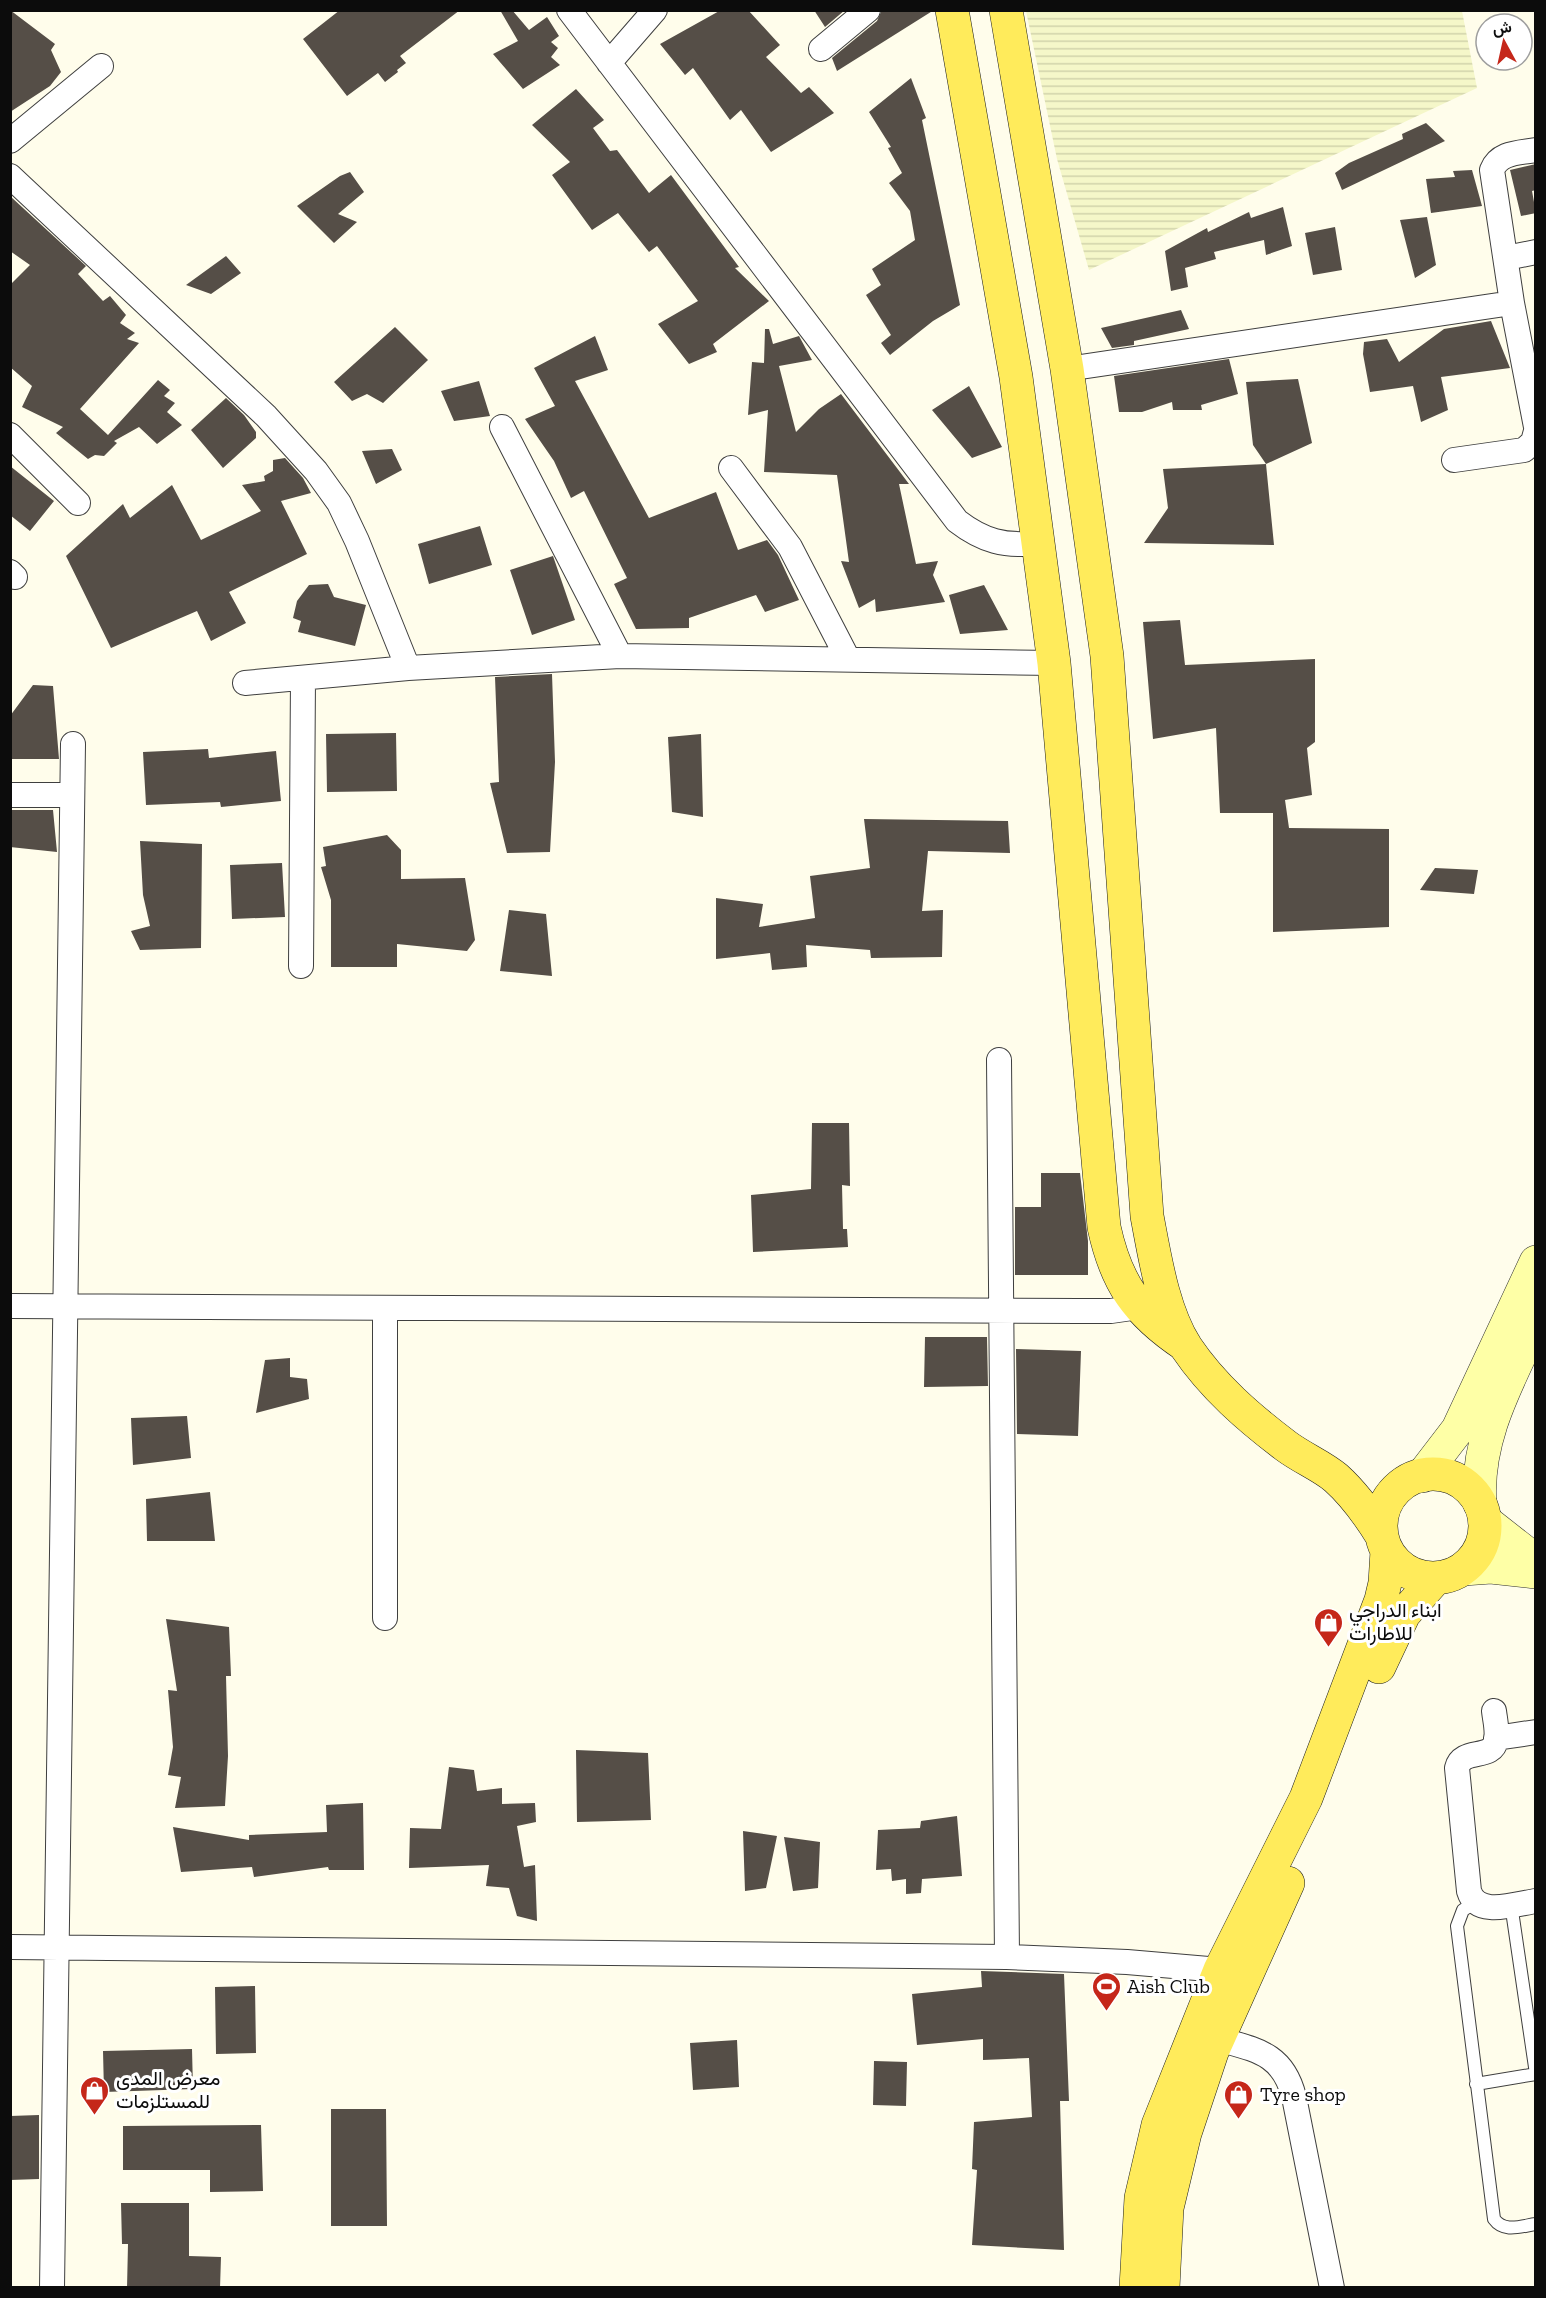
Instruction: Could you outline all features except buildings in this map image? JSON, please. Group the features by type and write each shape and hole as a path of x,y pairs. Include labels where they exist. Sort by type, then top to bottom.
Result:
{"main road":[{"path":"952,10 1014,366 1054,663 1104,1227 1115,1267 1153,1305"},
{"path":"1006,10 1067,369 1107,656 1147,1216 1157,1272 1153,1305 1159,1328 1185,1346 1216,1385 1251,1420 1291,1450 1335,1477 1363,1508 1396,1563 1408,1572 1421,1577 1450,1573"},
{"path":"1163,2288 1167,2208 1174,2173 1218,2039 1322,1807 1395,1629 1412,1602 1480,1548 1482,1512 1462,1483 1449,1477 1369,1483 1335,1477"},
{"path":"1136,2288 1141,2198 1147,2162 1169,2096 1220,1970 1306,1798 1381,1600 1385,1506 1412,1480"}],"street":[{"path":"569,10 957,521 974,534 994,543 1016,546 1038,543"},
{"path":"609,63 655,10"},
{"path":"821,49 868,10"},
{"path":"10,141 101,66"},
{"path":"1454,460 1524,450 1533,442 1536,429 1530,361 1512,303 1492,170 1502,156 1536,150"},
{"path":"10,176 266,416 316,471 339,503 357,541 408,668"},
{"path":"1506,258 1536,252"},
{"path":"1067,369 1512,303"},
{"path":"502,427 620,656"},
{"path":"10,435 78,503"},
{"path":"730,468 790,547 849,659"},
{"path":"245,683 408,668 620,656 1054,663"},
{"path":"302,966 303,678"},
{"path":"52,2288 73,744"},
{"path":"10,795 72,795"},
{"path":"999,1060 1007,1957"},
{"path":"1412,1480 1458,1429 1536,1262"},
{"path":"10,1306 1100,1311 1153,1305"},
{"path":"385,1618 386,1308"},
{"path":"1536,1321 1484,1441 1478,1480 1482,1512 1536,1561"},
{"path":"1450,1573 1491,1568 1536,1572"},
{"path":"1494,1711 1496,1738 1489,1750 1467,1755 1461,1759 1456,1768 1469,1891 1475,1903 1484,1907 1536,1901"},
{"path":"1496,1738 1536,1732"},
{"path":"10,1947 1007,1957 1127,1962 1220,1970"},
{"path":"1218,2039 1261,2051 1279,2065 1286,2075 1294,2097 1332,2288"}],"lane":[{"path":"1475,1903 1463,1910 1457,1926 1494,2219 1498,2224 1510,2228 1536,2224"},
{"path":"1476,2084 1536,2074 1511,1904"}],"green space":[{"path":"1026,11 1462,11 1477,88 1089,270 1057,159"}],"place":[{"name":"ابناء الدراجي للاطارات","path":"1328,1648"},
{"name":"Aish Club","path":"1106,2012"},
{"name":"معرض المدى للمستلزمات","path":"95,2116"},
{"name":"Tyre shop","path":"1239,2120"}]}
